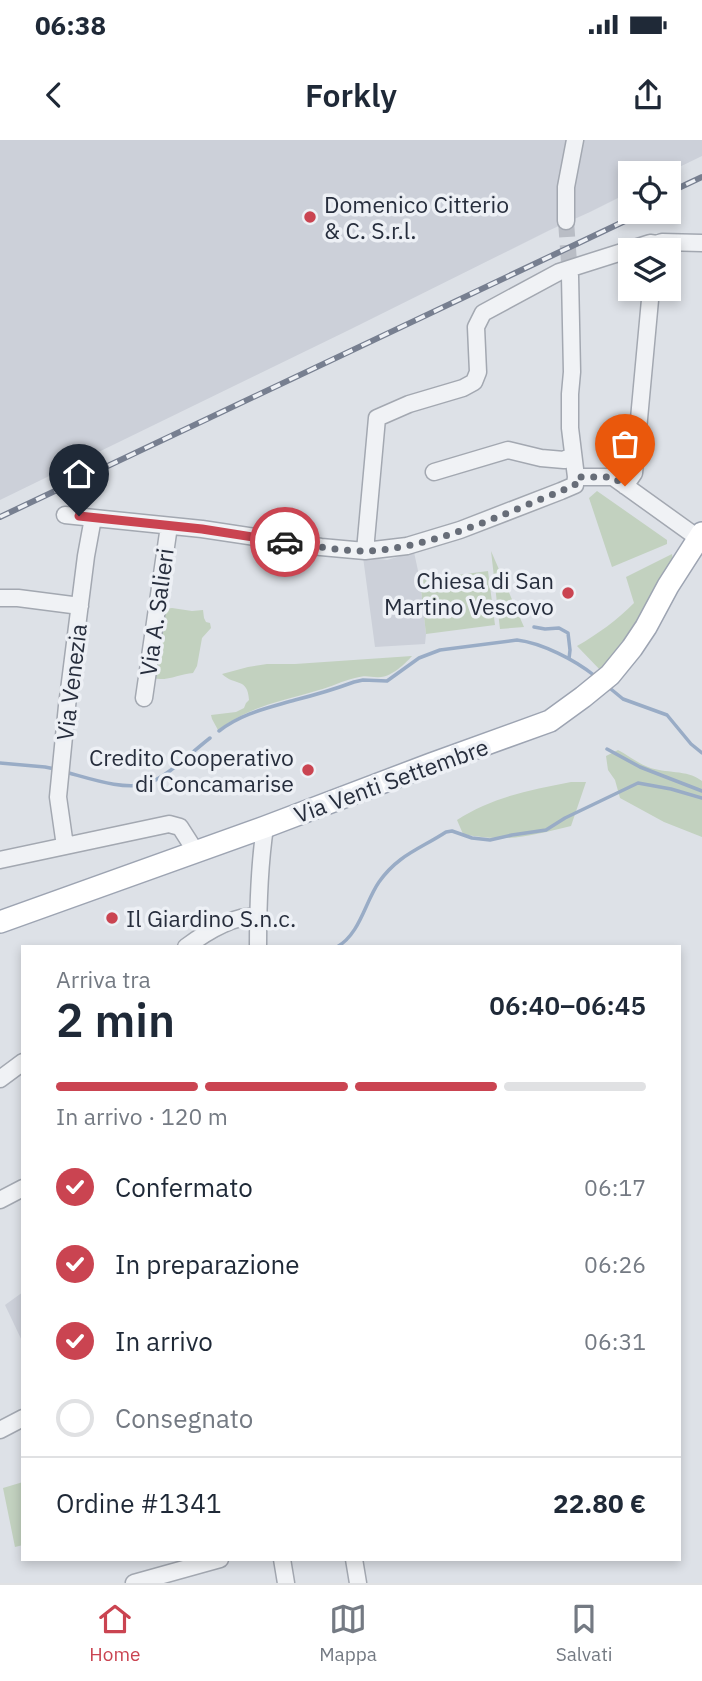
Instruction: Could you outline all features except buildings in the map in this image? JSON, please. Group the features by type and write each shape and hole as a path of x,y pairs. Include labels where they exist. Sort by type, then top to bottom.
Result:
{"main road":[{"name":"Via Venti Settembre","path":"0,922 265,828 550,721 610,675 632,648 700,535"}],"street":[{"path":"566,221 566,187 575,140"},
{"path":"681,242 702,243"},
{"path":"365,551 377,418 474,382 478,372 477,327 483,313 564,274 618,255"},
{"path":"65,515 365,551 407,546 460,530 575,485 570,428 572,372 564,274"},
{"path":"625,486 634,473 650,301"},
{"path":"434,472 508,450 541,458 564,460 572,456"},
{"path":"576,477 613,477 700,535"},
{"name":"Via Venezia","path":"65,846 58,797 86,556 93,518"},
{"name":"Via A. Salieri","path":"144,698 169,526"},
{"path":"0,598 80,607"},
{"path":"0,860 169,824 180,827 196,852"},
{"path":"258,945 265,828"},
{"path":"189,945 233,920 258,916"},
{"path":"3,1072 21,1063"},
{"path":"0,1200 21,1189"},
{"path":"2,1423 21,1418"},
{"path":"134,1583 171,1578 215,1561"},
{"path":"282,1561 286,1583"},
{"path":"354,1561 358,1583"}],"shaded area":[{"path":"0,140 702,140 702,156 681,166 681,161 618,161 618,198 0,500"},
{"path":"414,552 420,580 425,644 375,647 363,557 387,560"},
{"path":"21,1293 21,1339 5,1305"}],"green space":[{"path":"597,491 667,540 667,544 612,567 589,498"},
{"path":"491,551 524,627 500,629"},
{"path":"672,554 675,572 603,673 577,646 607,626 634,603 626,577"},
{"path":"488,571 495,625 426,634 420,580"},
{"path":"165,609 203,610 204,618 211,628 202,638 197,666 193,673 153,678 158,642 165,628 162,617"},
{"path":"412,656 398,669 385,676 359,677 267,705 218,730 212,719 211,715 236,712 244,708 249,700 243,685 222,674 267,664"},
{"path":"618,750 648,767 683,773 702,781 702,837 664,822 620,798 615,780 608,770 606,756"},
{"path":"571,782 586,782 571,826 530,835 493,838 463,834 457,820 498,800"},
{"path":"21,1483 21,1546 15,1547 3,1488"}],"waterway":[{"path":"534,627 559,628 568,633 569,659"},
{"path":"219,731 256,712 354,682 387,681 419,658 440,650 517,640 558,653 595,676"},
{"path":"606,685 623,699 667,715 702,753"},
{"path":"69,773 119,785 149,783 172,769 210,738"},
{"path":"607,749 640,767 702,791"},
{"path":"0,763 55,769"},
{"path":"340,945 351,934 386,873 402,859 446,832 490,840 546,830 638,783 702,798"}],"tunnel":[{"path":"566,221 570,276"}],"railway":[{"path":"681,187 702,177"},
{"path":"0,517 619,224"}],"way so far":[{"path":"285,542 365,551 407,546 460,530 561,491 575,485 576,477 613,477 625,486"}],"place":[{"name":"Domenico Citterio & C. S.r.l.","path":"310,217"},
{"name":"Chiesa di San Martino Vescovo","path":"568,593"},
{"name":"Credito Cooperativo di Concamarise","path":"308,770"},
{"name":"Il Giardino S.n.c.","path":"112,918"}],"route":[{"path":"79,516 202,529 285,542"}]}
